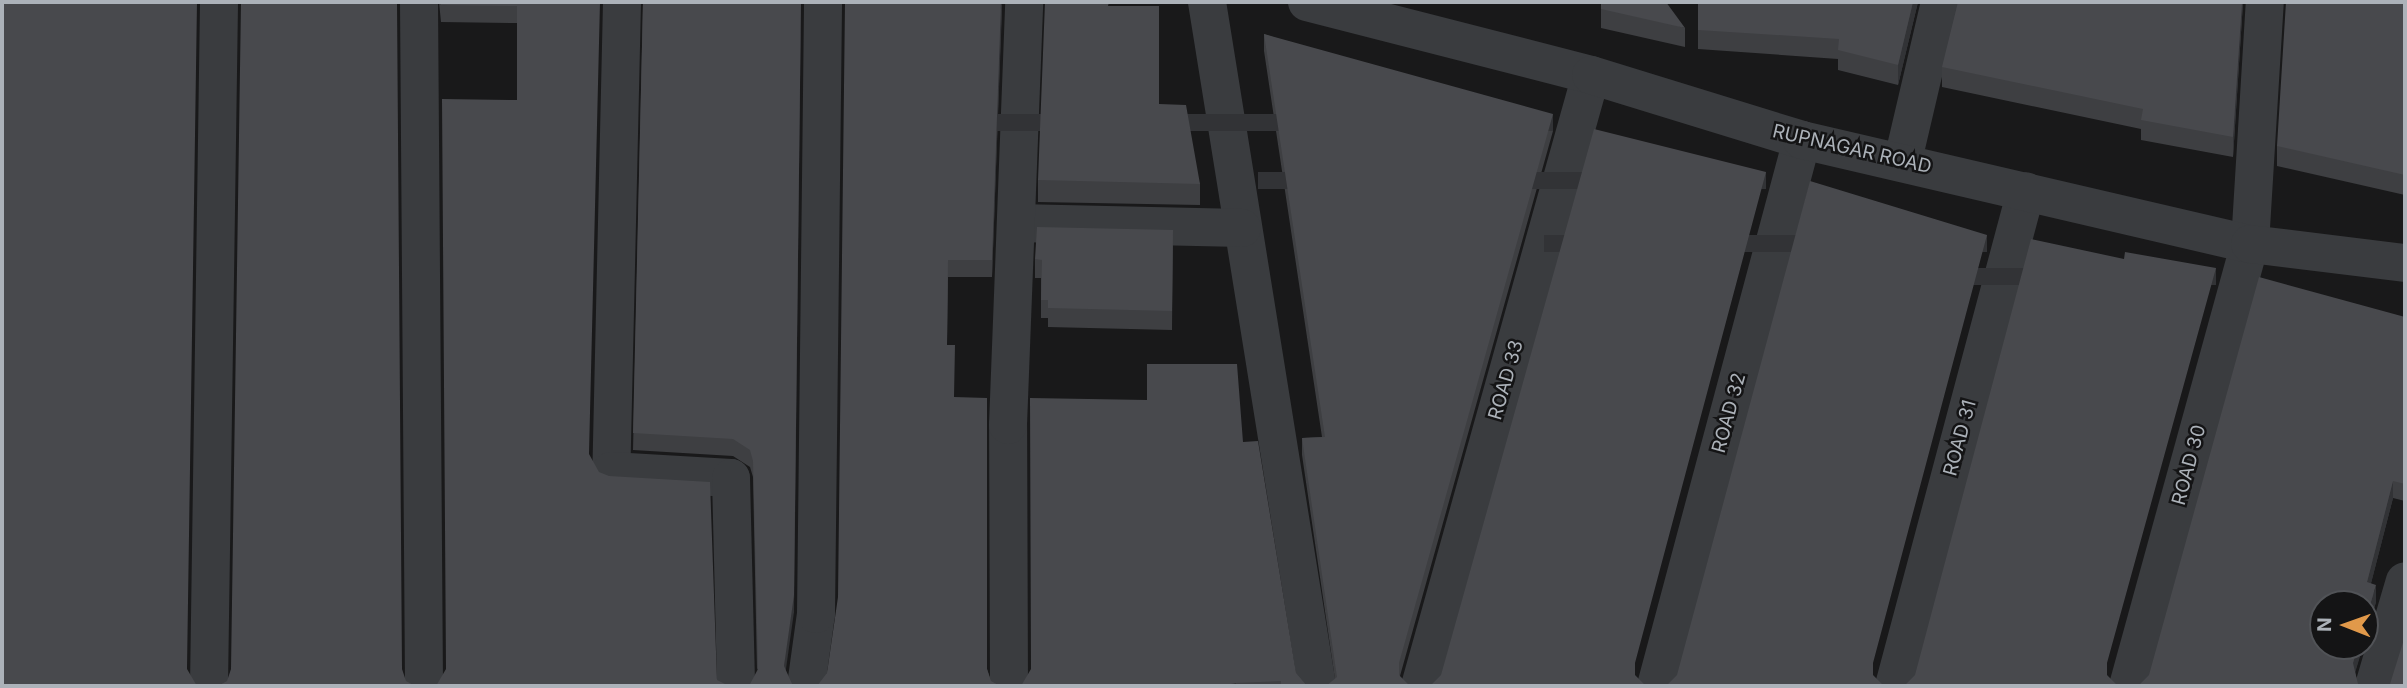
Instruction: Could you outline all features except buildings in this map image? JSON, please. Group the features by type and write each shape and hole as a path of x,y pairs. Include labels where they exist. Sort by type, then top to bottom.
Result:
{"street":[{"path":"209,686 219,2"},
{"path":"419,2 424,686"},
{"path":"622,2 611,471 731,478 736,686"},
{"path":"806,686 816,614 823,2"},
{"path":"1009,686 1007,452 1024,2"},
{"path":"1207,2 1317,686"},
{"name":"RUPNAGAR ROAD","path":"1307,2 1591,75 1802,140 1903,160 2250,244 2405,264"},
{"path":"1903,160 1940,2"},
{"name":"ROAD 30","path":"2129,686 2250,244 2265,2"},
{"name":"ROAD 33","path":"1420,686 1591,75"},
{"name":"ROAD 32","path":"1656,686 1802,140"},
{"name":"ROAD 31","path":"1894,686 2026,191"},
{"path":"1017,223 1242,228"},
{"path":"2374,686 2405,580"}]}
